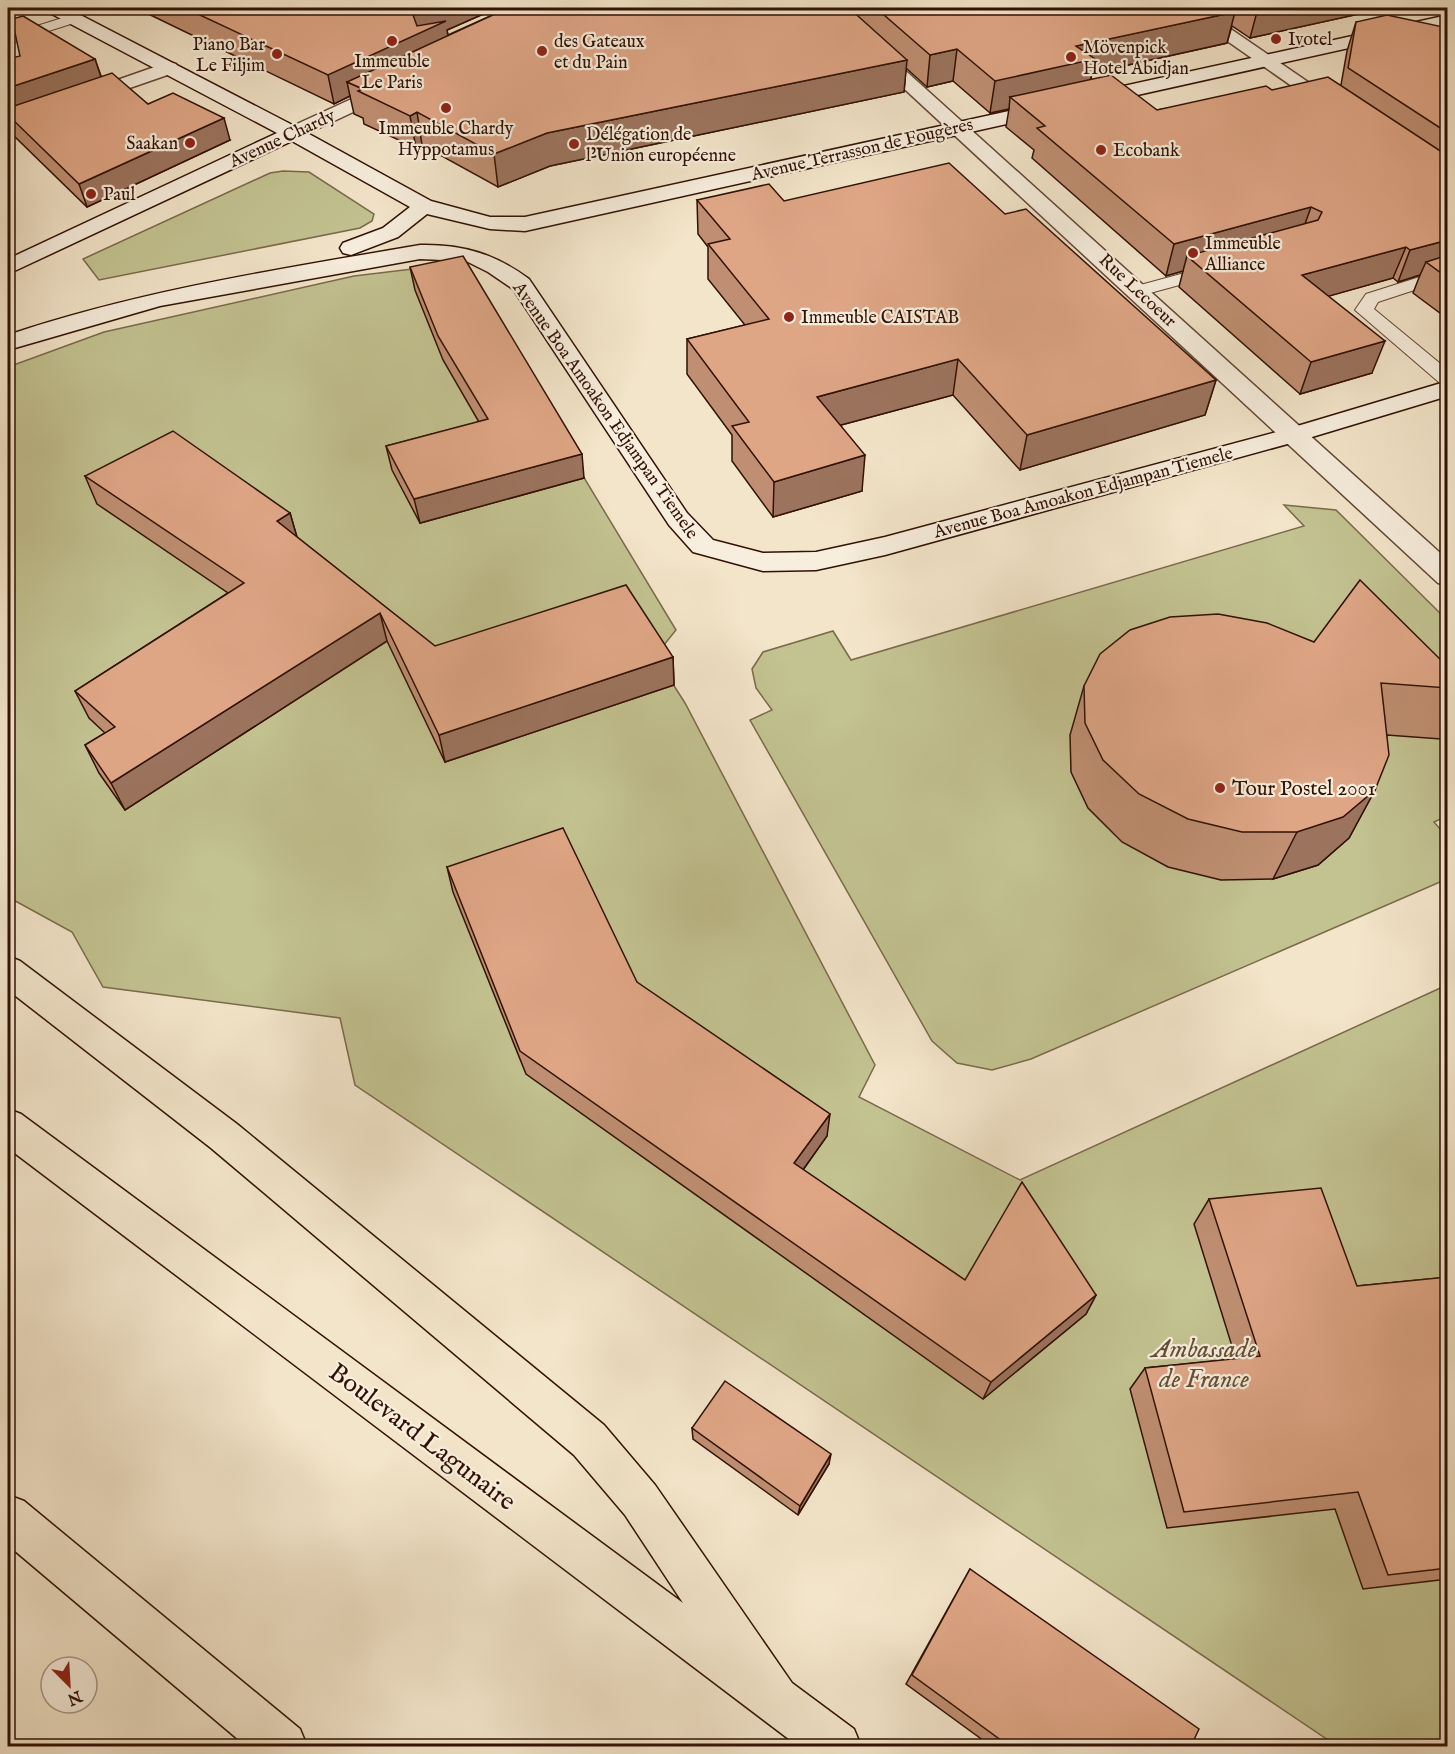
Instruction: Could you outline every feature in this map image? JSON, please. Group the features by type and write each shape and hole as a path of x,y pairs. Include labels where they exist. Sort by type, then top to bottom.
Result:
{"highway":[{"path":"8,971 224,1136 589,1440 640,1500 774,1697"},
{"name":"Boulevard Lagunaire","path":"8,1126 837,1746"},
{"path":"8,1517 283,1746"}],"street":[{"name":"Avenue Terrasson de Fougères","path":"54,8 293,133 423,206 490,224 525,224 1448,20"},
{"name":"Rue Lecoeur","path":"826,8 1139,291 1448,576"},
{"path":"1189,8 1352,119"},
{"path":"8,124 169,68"},
{"name":"Avenue Chardy","path":"8,267 409,78"},
{"path":"223,287 367,243 397,231 409,223 423,206"},
{"path":"521,284 510,256 510,246 512,236 525,224"},
{"name":"Avenue Boa Amoakon Edjampan Tiemele","path":"8,343 105,312 223,287 420,252 450,250 477,255 499,267 521,284 678,519 703,546 763,562 816,561 885,546 1293,435 1448,388"}],"lane":[{"path":"8,40 75,18"},
{"path":"1139,291 1226,266"},
{"path":"1448,273 1372,298 1364,310 1448,380"}],"green space":[{"path":"309,172 374,214 372,221 360,228 99,280 83,259 270,173"},
{"name":"Ambassade de France","path":"429,267 548,418 676,630 655,656 685,703 875,1065 859,1097 1020,1180 1447,985 1447,1746 1337,1746 355,1085 340,1018 103,987 72,932 8,897 8,367 104,332 354,276"},
{"path":"1284,505 1336,510 1447,620 1447,816 1434,822 1447,837 1447,879 1031,1059 992,1070 957,1063 932,1041 750,720 772,710 756,688 752,669 763,652 833,631 851,660 1304,526"}],"building":[{"path":"185,8 430,8 413,15 417,26 446,21 328,75"},
{"path":"508,8 849,8 907,60 547,133 494,154 417,112 410,116 358,91 363,89 347,82"},
{"path":"876,8 1229,8 1235,12 1076,46 1095,59 995,81 957,49 930,55"},
{"path":"1387,15 1448,28 1448,133 1348,68 1356,22"},
{"path":"23,16 95,59 8,88 8,59 20,56 12,19"},
{"path":"112,73 148,104 173,93 224,118 79,184 8,115 8,108"},
{"path":"1111,75 1157,110 1266,86 1272,90 1328,77 1448,156 1448,240 1410,250 1406,247 1302,275 1385,341 1311,362 1187,256 1318,220 1322,212 1311,207 1174,244 1037,128 1045,126 1010,97"},
{"path":"949,163 1005,214 1026,209 1216,380 1027,435 958,359 817,397 865,455 774,482 732,426 749,422 687,339 769,319 708,244 730,239 697,200 769,184 784,201"},
{"path":"1448,255 1448,278 1426,262"},
{"path":"463,256 582,454 414,499 386,446 488,419 438,336 410,267"},
{"path":"173,431 290,513 277,521 435,646 626,585 673,657 439,735 380,613 111,783 85,745 115,727 75,691 244,583 85,476"},
{"path":"1360,580 1448,667 1448,688 1381,683 1389,755 1375,790 1343,817 1297,832 1242,832 1188,819 1139,794 1103,760 1085,723 1084,686 1100,654 1130,630 1170,617 1218,614 1267,623 1314,642"},
{"path":"563,828 637,982 830,1114 794,1163 965,1280 1022,1182 1096,1295 991,1382 520,1051 447,867"},
{"path":"1321,1188 1357,1286 1448,1277 1448,1568 1388,1575 1358,1492 1184,1512 1145,1368 1260,1356 1209,1199"},
{"path":"725,1381 831,1454 800,1506 692,1428"},
{"path":"970,1569 1199,1729 1191,1746 1009,1746 912,1675"}],"place":[{"name":"Ivotel","path":"1276,39"},
{"name":"Immeuble Le Paris","path":"392,41"},
{"name":"des Gateaux et du Pain","path":"542,51"},
{"name":"Piano Bar Le Filjim","path":"277,54"},
{"name":"Mövenpick Hotel Abidjan","path":"1071,57"},
{"name":"Immeuble Chardy Hyppotamus","path":"446,108"},
{"name":"Saakan","path":"190,143"},
{"name":"Délégation de l’Union européenne","path":"574,144"},
{"name":"Ecobank","path":"1101,150"},
{"name":"Paul","path":"91,194"},
{"name":"Immeuble Alliance","path":"1193,253"},
{"name":"Immeuble CAISTAB","path":"789,317"},
{"name":"Tour Postel 2001","path":"1220,788"}]}
